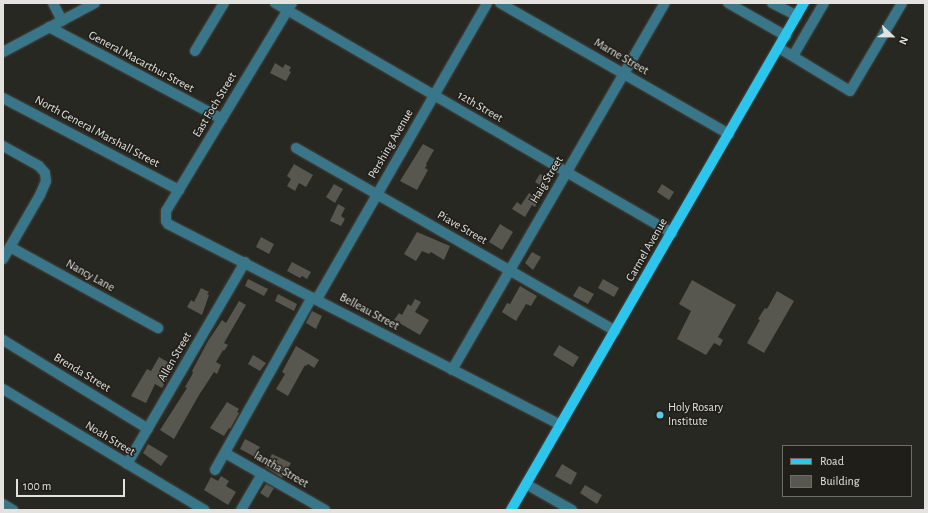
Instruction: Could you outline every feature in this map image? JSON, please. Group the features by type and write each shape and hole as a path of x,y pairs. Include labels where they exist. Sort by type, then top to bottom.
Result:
{"main road":[{"name":"Carmel Avenue","path":"511,510 804,3"}],"street":[{"path":"53,3 62,21"},
{"path":"3,52 95,3"},
{"path":"195,51 224,3"},
{"name":"12th Street","path":"275,3 289,7 434,95 672,233"},
{"name":"Pershing Avenue","path":"215,470 377,195 487,3"},
{"name":"Marne Street","path":"500,3 728,134"},
{"name":"Haig Street","path":"452,370 665,3"},
{"path":"728,3 786,36"},
{"path":"772,3 796,16"},
{"path":"793,56 824,3"},
{"path":"779,48 850,92 902,3"},
{"name":"East Foch Street","path":"166,221 166,211 289,7"},
{"name":"General Macarthur Street","path":"49,28 222,119"},
{"name":"North General Marshall Street","path":"3,98 179,190"},
{"path":"3,146 33,162 44,171 46,176 46,180 40,195 3,259"},
{"name":"Piave Street","path":"296,148 614,331"},
{"name":"Belleau Street","path":"166,221 168,224 245,262 560,425"},
{"name":"Nancy Lane","path":"10,247 158,328"},
{"name":"Allen Street","path":"127,464 245,262"},
{"name":"Brenda Street","path":"3,340 148,428"},
{"name":"Noah Street","path":"3,389 204,510"},
{"name":"Iantha Street","path":"225,453 325,510"},
{"path":"241,510 262,474"},
{"path":"526,484 572,510"},
{"path":"3,504 14,510"}],"building":[{"path":"275,63 283,68 285,64 291,67 289,71 291,72 286,81 270,73"},
{"path":"423,144 434,150 426,164 427,165 425,168 428,170 417,190 400,181"},
{"path":"294,164 313,175 306,187 299,183 295,191 287,186 291,179 287,176"},
{"path":"540,174 548,178 543,187 535,182"},
{"path":"334,184 343,189 335,203 326,197"},
{"path":"662,184 674,192 669,200 657,192"},
{"path":"529,193 539,201 535,207 532,205 525,217 512,209 517,202 521,205"},
{"path":"338,204 345,208 341,216 345,219 341,226 330,221"},
{"path":"500,224 513,232 502,250 489,242"},
{"path":"417,232 450,246 444,260 431,252 429,254 422,251 416,261 404,254"},
{"path":"261,237 274,244 269,254 256,247"},
{"path":"532,252 541,257 533,270 525,263"},
{"path":"292,262 311,272 307,279 302,276 300,278 287,271"},
{"path":"248,279 268,289 264,296 245,286"},
{"path":"603,279 619,288 614,297 598,288"},
{"path":"692,280 736,305 718,337 723,340 720,346 714,343 706,355 677,339 691,311 679,304"},
{"path":"520,286 537,296 531,306 526,304 516,321 502,312 507,303 510,304"},
{"path":"579,286 594,294 588,304 573,296"},
{"path":"201,288 209,292 207,294 209,295 202,315 187,307 191,300 194,302"},
{"path":"777,291 794,301 764,353 747,343 760,320 758,319 765,308 767,309"},
{"path":"278,294 297,304 294,311 275,301"},
{"path":"415,299 421,302 415,312 429,320 420,335 394,320 399,313 402,315 408,304 411,306"},
{"path":"239,301 246,305 224,343 228,345 224,351 223,350 216,362 221,365 217,374 214,372 174,439 160,430 187,388 185,387 192,375 192,371 208,341 222,320 226,323"},
{"path":"312,311 322,316 316,329 306,323"},
{"path":"559,345 579,357 573,367 553,355"},
{"path":"296,346 319,360 314,368 308,364 306,366 305,365 288,396 276,389 285,374 282,372"},
{"path":"253,355 266,363 260,371 248,364"},
{"path":"159,357 175,366 162,388 155,384 146,403 131,396 147,369 151,371"},
{"path":"227,402 239,409 237,412 239,413 230,429 229,428 224,436 210,428"},
{"path":"245,439 260,447 258,450 261,452 257,458 240,449"},
{"path":"148,444 168,456 161,466 143,453"},
{"path":"272,454 291,463 282,478 265,467"},
{"path":"562,464 577,473 571,485 555,476"},
{"path":"221,476 229,481 226,486 236,492 228,505 204,490 211,477 218,481"},
{"path":"266,484 274,488 268,498 260,493"},
{"path":"585,485 602,495 597,504 580,493"}],"place":[{"name":"Holy Rosary Institute","path":"660,415"}]}
